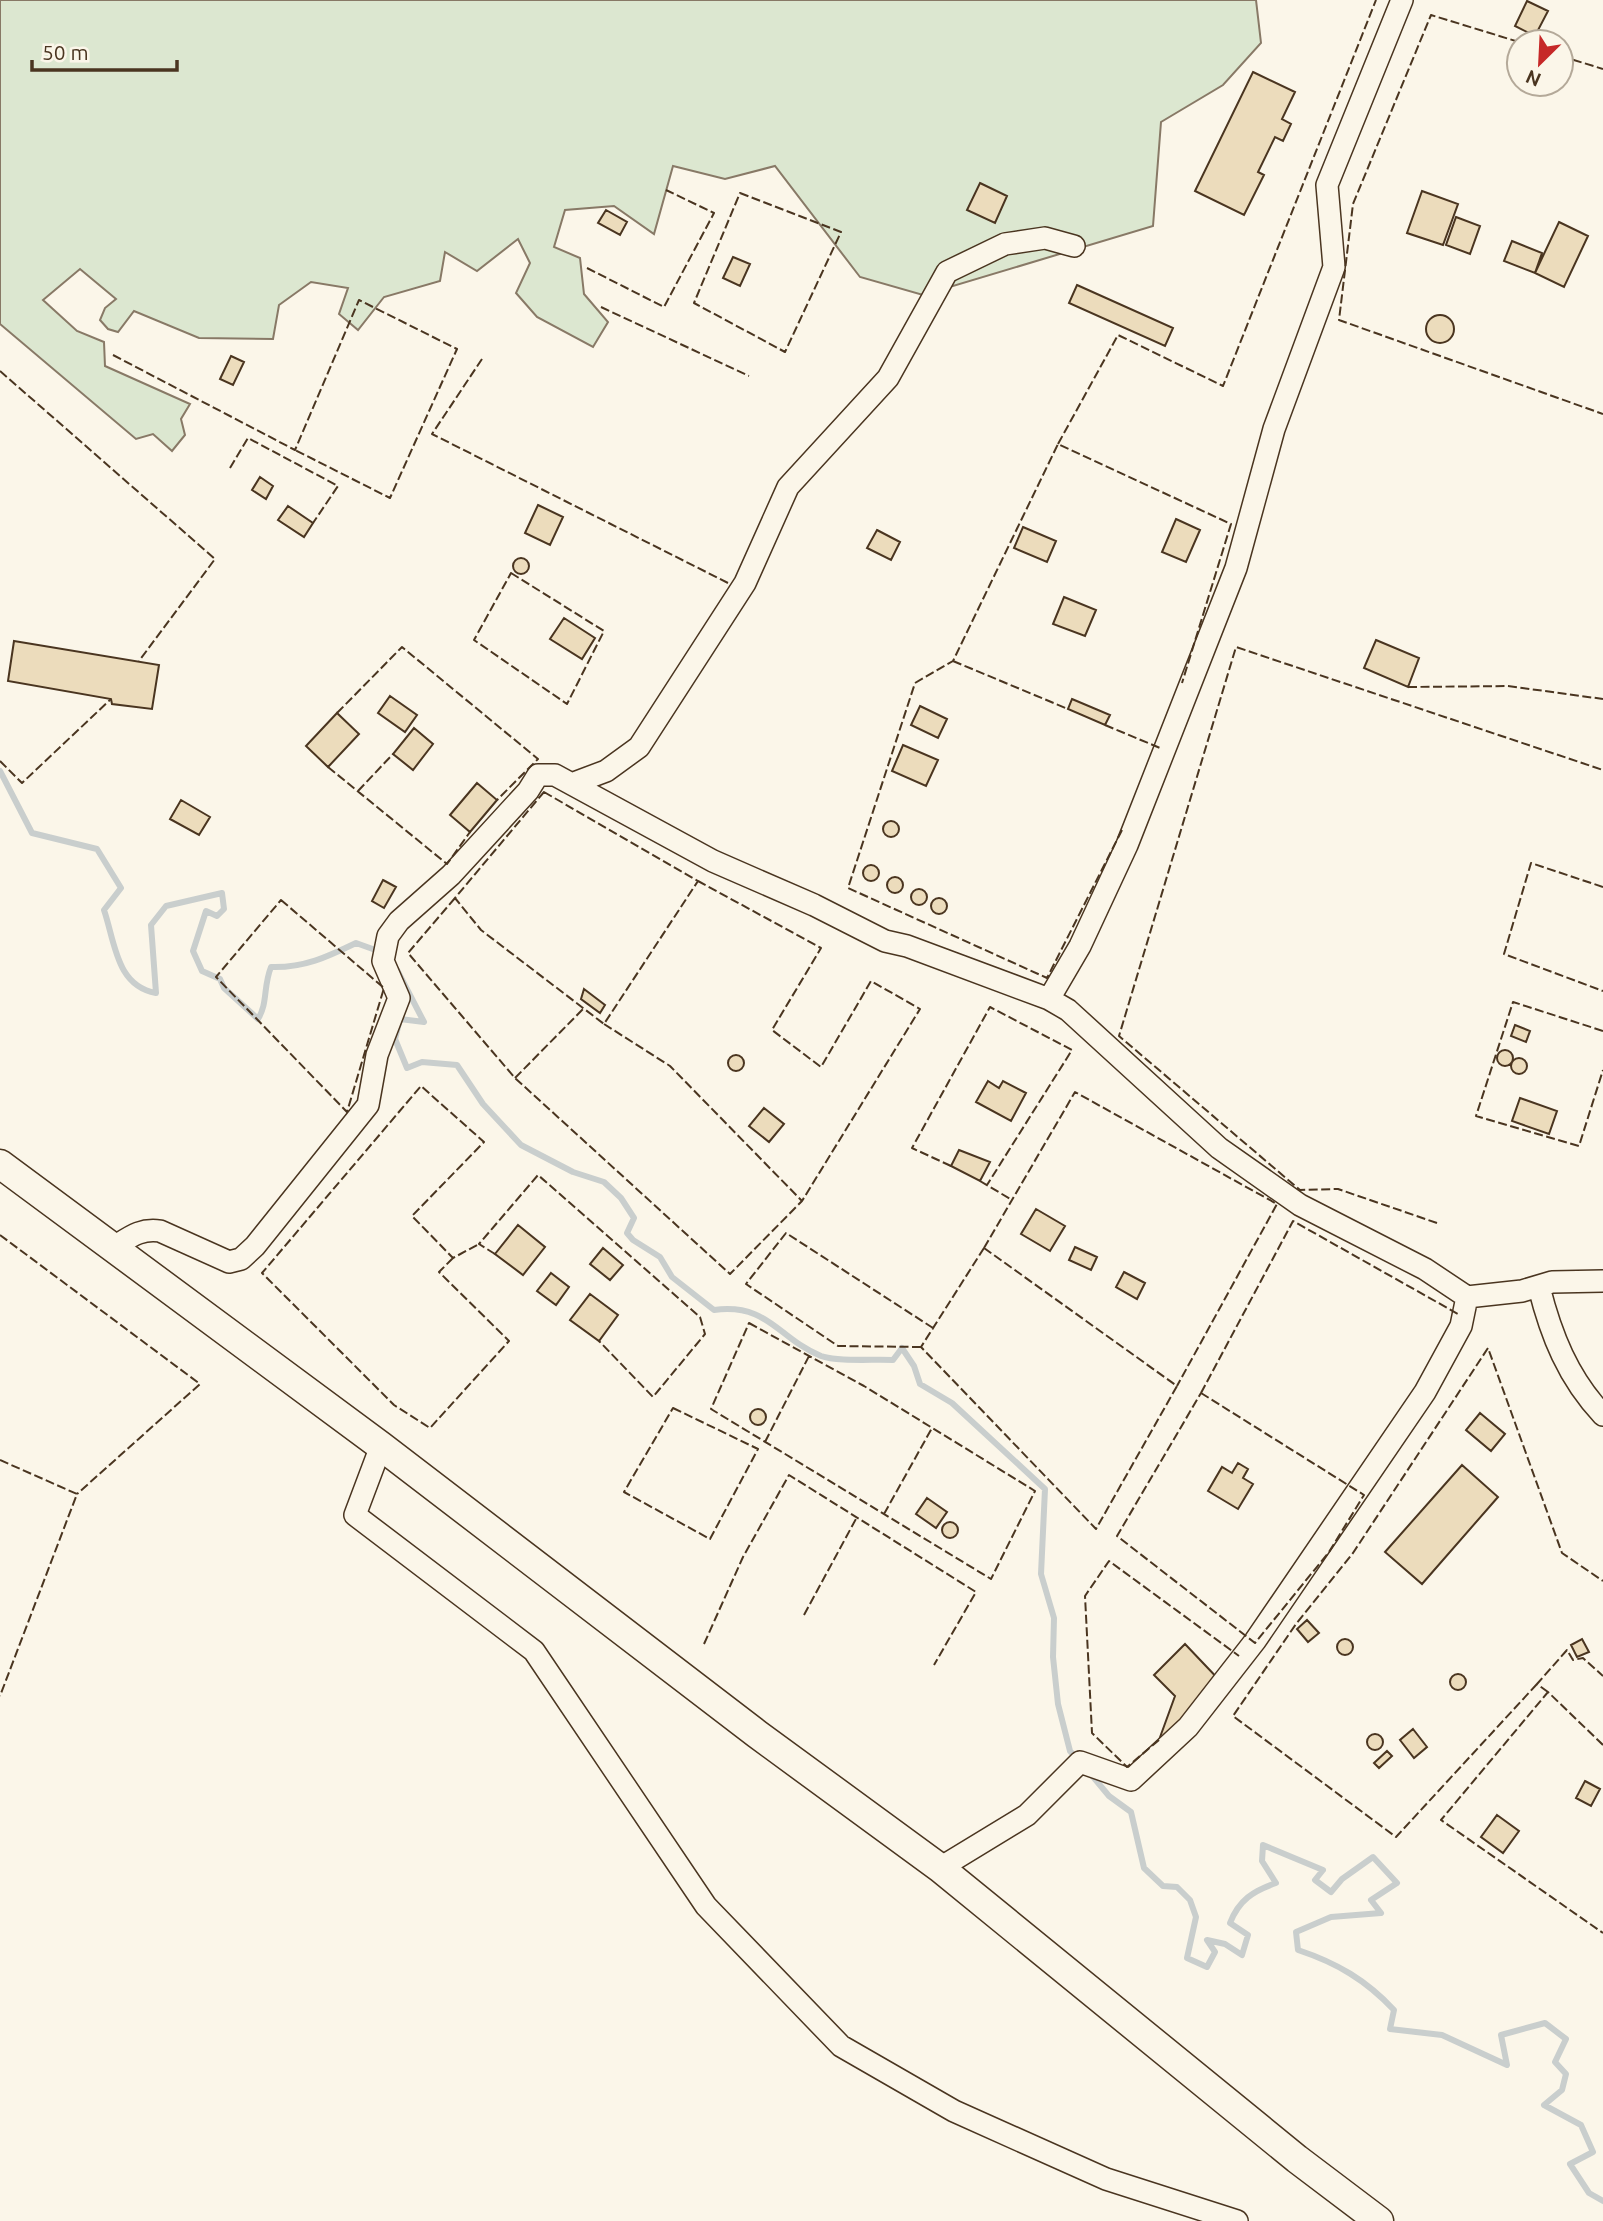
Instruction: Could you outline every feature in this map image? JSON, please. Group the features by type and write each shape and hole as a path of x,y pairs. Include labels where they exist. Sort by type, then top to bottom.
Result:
{"main road":[{"path":"0,1164 381,1447 757,1734 940,1868 1297,2159 1379,2221"}],"street":[{"path":"1049,999 1080,946 1126,845 1236,568 1274,429 1335,267 1327,185 1402,0"},
{"path":"574,783 606,771 639,747 745,583 788,487 888,379 947,272 1005,244 1045,238 1074,246"},
{"path":"114,1248 149,1229 160,1231 229,1262 241,1259 255,1247 368,1105 377,1055 399,998 383,961 388,936 399,921 451,875 528,791 538,775 555,775 713,861 814,905 885,941 907,946 1049,999 1068,1010 1219,1148 1300,1205 1425,1269 1467,1297 1539,1287 1552,1282 1603,1281"},
{"path":"1539,1287 1551,1334 1576,1381 1603,1415"},
{"path":"940,1868 1027,1815 1080,1762 1131,1780 1188,1727 1227,1681 1425,1392 1461,1326 1467,1297"},
{"path":"381,1447 355,1515 534,1651 706,1906 841,2046 954,2111 1107,2179 1237,2221"}],"green space":[{"path":"0,0 1256,0 1261,43 1223,85 1161,122 1153,226 923,295 860,277 775,166 725,179 673,166 654,234 614,206 565,210 554,247 580,258 584,294 608,322 593,347 537,317 516,293 530,263 518,239 477,271 445,252 440,281 384,297 358,330 339,314 348,288 311,282 279,305 273,339 199,338 134,311 118,332 108,329 100,320 105,308 116,299 80,269 43,300 77,331 104,342 105,366 190,404 181,419 185,435 172,451 153,434 136,439 0,324"}],"building":[{"path":"1527,1 1548,11 1539,28 1515,26"},
{"path":"1253,72 1295,92 1282,119 1291,124 1283,141 1275,137 1258,172 1264,175 1244,215 1195,191"},
{"path":"980,183 1007,196 995,223 967,210"},
{"path":"1422,191 1458,204 1443,245 1407,233"},
{"path":"606,210 627,222 620,235 598,223"},
{"path":"1456,217 1480,226 1470,254 1446,245"},
{"path":"1559,222 1588,236 1564,287 1535,273"},
{"path":"1512,241 1542,253 1535,273 1504,261"},
{"path":"733,257 750,264 740,286 723,278"},
{"path":"1077,285 1173,328 1165,346 1069,303"},
{"path":"1440,315 1450,319 1454,329 1450,339 1440,343 1430,339 1426,329 1430,319"},
{"path":"231,356 244,362 233,385 220,379"},
{"path":"260,477 273,486 266,499 252,490"},
{"path":"538,505 563,517 550,545 525,533"},
{"path":"288,506 313,523 304,537 278,520"},
{"path":"1176,519 1200,530 1186,562 1162,552"},
{"path":"1023,527 1056,541 1047,562 1014,548"},
{"path":"877,530 900,542 891,560 867,548"},
{"path":"521,558 527,560 527,572 521,574 515,572 513,566 515,560"},
{"path":"1064,597 1096,610 1085,636 1053,624"},
{"path":"564,618 595,638 582,659 550,639"},
{"path":"1376,640 1419,658 1408,687 1364,668"},
{"path":"14,641 159,665 152,709 112,704 111,699 8,681"},
{"path":"390,696 417,715 405,732 378,713"},
{"path":"1072,699 1110,715 1105,725 1068,709"},
{"path":"920,706 947,719 938,738 911,725"},
{"path":"337,713 359,734 328,767 306,746"},
{"path":"414,728 433,744 413,770 393,754"},
{"path":"903,745 938,760 926,786 892,771"},
{"path":"477,783 497,800 470,832 450,815"},
{"path":"181,800 210,817 199,835 170,819"},
{"path":"888,821 894,821 899,829 897,835 888,837 883,832 883,826"},
{"path":"868,865 874,865 879,873 877,879 868,881 863,876 863,870"},
{"path":"892,877 898,877 903,885 901,891 892,893 887,888 887,882"},
{"path":"383,880 396,887 384,908 372,901"},
{"path":"916,889 922,889 927,897 925,903 916,905 911,900 911,894"},
{"path":"936,898 942,898 947,906 945,912 936,914 931,909 931,903"},
{"path":"584,989 605,1005 600,1013 581,999"},
{"path":"1515,1025 1530,1031 1526,1042 1511,1036"},
{"path":"1502,1050 1508,1050 1513,1058 1511,1064 1502,1066 1497,1061 1497,1055"},
{"path":"733,1055 739,1055 744,1063 742,1069 733,1071 728,1066 728,1060"},
{"path":"1516,1058 1522,1058 1527,1066 1525,1072 1516,1074 1511,1069 1511,1063"},
{"path":"988,1081 999,1088 1003,1081 1026,1093 1011,1121 976,1102"},
{"path":"1520,1098 1557,1111 1549,1134 1512,1121"},
{"path":"764,1108 784,1124 769,1142 749,1126"},
{"path":"959,1150 990,1162 980,1181 951,1166"},
{"path":"1036,1209 1065,1226 1050,1251 1021,1234"},
{"path":"518,1225 545,1247 523,1275 495,1254"},
{"path":"1075,1247 1097,1257 1091,1270 1069,1260"},
{"path":"603,1248 623,1265 610,1280 590,1264"},
{"path":"1124,1272 1145,1283 1137,1299 1116,1287"},
{"path":"551,1273 569,1287 556,1305 537,1291"},
{"path":"590,1294 618,1315 599,1341 570,1320"},
{"path":"755,1409 761,1409 766,1417 764,1423 755,1425 750,1420 750,1414"},
{"path":"1480,1413 1505,1434 1491,1451 1466,1430"},
{"path":"1238,1463 1248,1469 1243,1478 1253,1484 1238,1509 1208,1491 1222,1467 1232,1473"},
{"path":"1462,1465 1498,1497 1422,1584 1385,1552"},
{"path":"927,1498 947,1512 936,1528 916,1514"},
{"path":"947,1522 953,1522 958,1530 956,1536 947,1538 942,1533 942,1527"},
{"path":"1307,1620 1319,1633 1308,1642 1297,1629"},
{"path":"1342,1639 1348,1639 1353,1647 1351,1653 1342,1655 1337,1650 1337,1644"},
{"path":"1582,1639 1589,1652 1577,1657 1571,1645"},
{"path":"1185,1644 1223,1684 1159,1740 1175,1696 1154,1675"},
{"path":"1455,1674 1461,1674 1466,1682 1464,1688 1455,1690 1450,1685 1450,1679"},
{"path":"1413,1729 1427,1747 1414,1758 1400,1740"},
{"path":"1372,1734 1378,1734 1383,1742 1381,1748 1372,1750 1367,1745 1367,1739"},
{"path":"1387,1751 1392,1756 1379,1768 1374,1763"},
{"path":"1585,1781 1600,1789 1591,1806 1576,1798"},
{"path":"1497,1815 1519,1831 1503,1853 1481,1837"}],"waterway":[{"path":"0,771 32,833 97,849 121,888 104,910 119,961 133,982 143,989 156,993 151,925 166,906 222,893 224,909 217,916 206,911 193,951 202,971 220,979 224,988 258,1019 271,967 305,964 356,943 381,952"},
{"path":"397,970 424,1022 400,1019 395,1039 407,1068 422,1062 457,1065 483,1104 521,1145 573,1172 604,1182 621,1198 634,1218 627,1233 633,1240 660,1257 672,1277 714,1310 733,1309 760,1317 806,1349 828,1358 893,1360 902,1348 914,1366 920,1384 952,1403 1045,1489 1041,1574 1054,1618 1053,1657 1058,1704 1070,1751 1077,1759"},
{"path":"1089,1772 1109,1796 1131,1812 1144,1868 1163,1886 1177,1887 1190,1900 1196,1917 1187,1958 1207,1967 1215,1952 1207,1940 1225,1944 1242,1955 1248,1935 1230,1923 1248,1897 1276,1883 1262,1861 1263,1845 1323,1870 1315,1880 1331,1892 1342,1879 1373,1857 1397,1883 1371,1900 1381,1913 1331,1917 1296,1932 1298,1950 1338,1967 1373,1990 1394,2010 1390,2029 1442,2035 1507,2065 1501,2035 1545,2023 1566,2039 1555,2062 1566,2074 1562,2090 1544,2105 1581,2125 1593,2152 1570,2164 1589,2193 1603,2201"}],"fence":[{"path":"1058,444 1118,335 1223,386 1376,0"},
{"path":"1505,38 1431,15 1353,204 1339,320 1603,414"},
{"path":"1575,60 1603,69"},
{"path":"587,268 664,307 714,213 666,190"},
{"path":"740,193 841,232 785,352 694,303 740,193"},
{"path":"113,355 295,450 359,300 457,349 390,498 295,450"},
{"path":"601,307 749,376"},
{"path":"482,359 432,434 730,584"},
{"path":"0,371 215,559 139,661"},
{"path":"230,468 248,438 338,486 313,523"},
{"path":"1122,830 1047,978 848,888 915,683 953,661 1058,444 1231,524 1182,683"},
{"path":"511,573 604,631 567,704 474,640 511,573"},
{"path":"337,713 402,647 538,759 497,800"},
{"path":"1437,1223 1338,1189 1300,1190 1119,1036 1236,647 1603,770"},
{"path":"953,661 1068,709"},
{"path":"1408,687 1508,686 1603,699"},
{"path":"0,761 22,783 111,699"},
{"path":"1105,725 1160,748"},
{"path":"358,791 393,754"},
{"path":"328,767 447,864 470,832"},
{"path":"544,792 698,881 604,1024 481,930 455,898 544,792"},
{"path":"1603,887 1531,863 1504,954 1603,991"},
{"path":"455,898 408,953 515,1078 730,1274 802,1201 920,1009 871,981 821,1067 772,1030 821,948 698,881"},
{"path":"281,900 384,988 347,1112 216,977 281,900"},
{"path":"1603,1031 1513,1002 1476,1116 1579,1146 1603,1070"},
{"path":"951,1166 912,1148 990,1007 1072,1050 987,1185"},
{"path":"515,1078 584,1008"},
{"path":"604,1024 670,1066 802,1201"},
{"path":"453,1258 439,1272 509,1341 430,1428 394,1405 262,1273 421,1086 484,1142 412,1216 453,1258 479,1244"},
{"path":"984,1248 1075,1092 1277,1204 1177,1386"},
{"path":"495,1254 479,1244 538,1175 700,1317 705,1334 653,1397 599,1341"},
{"path":"980,1181 1012,1200"},
{"path":"1201,1393 1293,1221 1458,1314"},
{"path":"921,1347 838,1346 746,1284 786,1233 933,1328"},
{"path":"0,1235 200,1384 77,1494"},
{"path":"984,1248 1177,1386 1096,1529 921,1347 984,1248"},
{"path":"749,1323 864,1386 1035,1491 991,1579 711,1409 749,1323"},
{"path":"1537,1684 1396,1837 1233,1716 1296,1624 1353,1553 1488,1348 1562,1553 1603,1581"},
{"path":"765,1442 809,1356"},
{"path":"1201,1393 1364,1495 1329,1552 1255,1643 1117,1536 1201,1393"},
{"path":"673,1408 758,1449 710,1539 624,1492 673,1408"},
{"path":"884,1514 932,1428"},
{"path":"0,1460 77,1494 0,1696"},
{"path":"704,1644 743,1557 789,1475 976,1592 934,1665"},
{"path":"804,1615 857,1517"},
{"path":"1159,1740 1127,1767 1092,1733 1085,1596 1109,1561 1239,1656"},
{"path":"1548,1692 1537,1684 1567,1650 1573,1660 1583,1658 1603,1676"},
{"path":"1603,1745 1548,1692 1441,1820 1603,1933"}]}
